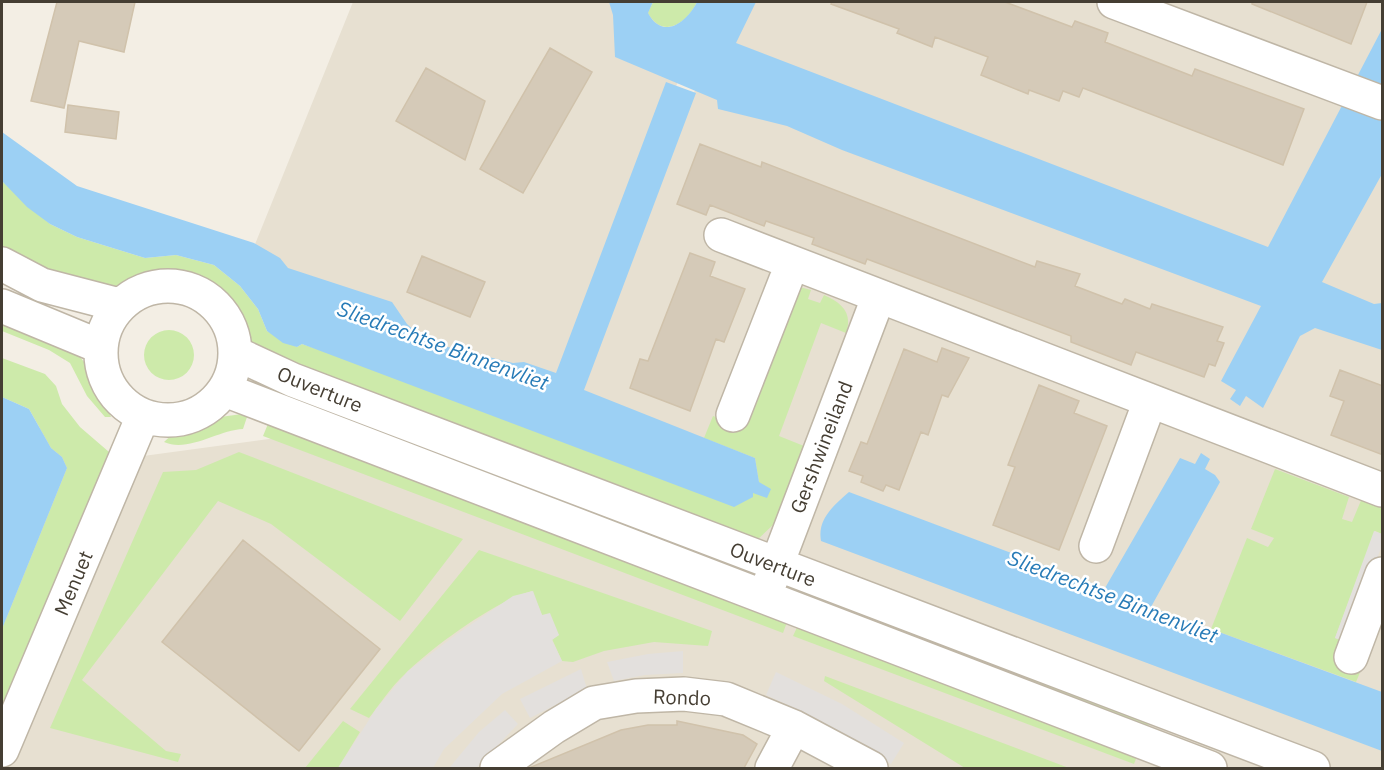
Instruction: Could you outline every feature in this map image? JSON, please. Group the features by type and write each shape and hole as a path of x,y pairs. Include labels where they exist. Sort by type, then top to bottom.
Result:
{"street":[{"path":"1114,2 1383,103"},
{"path":"721,235 878,298 1383,490"},
{"path":"2,264 42,285 119,306"},
{"path":"733,415 792,264"},
{"path":"154,286 174,286 193,290 210,300 224,315 232,333 236,353 233,371 225,390 213,404 185,418 167,421 143,416 127,407 106,381 100,347 107,322 119,306 135,294 154,286"},
{"name":"Gershwineiland","path":"765,596 878,298"},
{"path":"2,306 100,347"},
{"name":"Ouverture","path":"236,353 293,380 1313,768"},
{"name":"Ouverture","path":"225,390 765,596 1199,766"},
{"path":"1096,546 1150,401"},
{"name":"Menuet","path":"2,750 143,416"},
{"path":"1351,657 1383,574"},
{"name":"Rondo","path":"497,768 554,727 594,703 636,696 684,694 726,699 794,727 871,768"},
{"path":"772,768 794,727"},
{"path":"1199,766 1206,728"},
{"path":"2,764 19,768"}],"shaded area":[{"path":"353,2 648,2 683,69 553,393 247,264"},
{"path":"735,2 1382,2 1382,768 2,768 2,397 84,464 566,399 711,52"},
{"path":"1374,531 1382,534 1382,545 1347,642 1335,638"},
{"path":"533,591 542,615 550,613 559,635 552,640 562,661 502,694 444,749 433,768 338,768 376,709 408,671 513,596"},
{"path":"683,651 683,673 645,675 614,681 607,662 648,654"},
{"path":"581,669 587,689 530,718 520,699"},
{"path":"776,672 842,704 904,743 891,764 819,720 766,695"},
{"path":"505,710 518,724 476,768 450,767 479,732"}],"green space":[{"path":"653,2 697,2 693,10 681,22 667,27 654,21 648,13"},
{"path":"2,181 50,224 77,237 145,258 176,255 214,265 240,286 258,309 267,331 297,347 302,344 753,493 759,482 755,458 704,438 713,416 735,424 739,413 751,416 791,309 796,286 811,290 808,299 820,303 824,295 841,305 847,314 848,326 846,333 821,323 779,436 804,446 774,524 757,540 250,347 233,313 222,301 193,282 176,277 155,279 117,291 83,288 2,251"},
{"path":"2,317 77,353 92,372 111,417 105,417 87,396 70,363 49,350 2,331"},
{"path":"169,330 183,334 190,341 194,355 190,369 183,376 169,380 155,376 148,369 144,355 148,341 155,334"},
{"path":"2,358 45,374 56,386 62,404 80,427 109,452 104,470 2,711 2,629 67,468 62,457 51,448 29,409 2,397"},
{"path":"248,414 243,429 183,445 164,442 181,430 203,422"},
{"path":"270,419 790,614 783,633 263,436"},
{"path":"239,452 463,539 400,621 271,524 218,501 82,680 166,751 181,754 178,762 50,728 163,472 196,470"},
{"path":"1275,469 1349,497 1342,519 1352,522 1362,498 1382,508 1382,534 1375,531 1335,638 1347,642 1364,663 1356,682 1211,629 1247,538 1268,547 1274,538 1251,529"},
{"path":"479,550 712,631 708,646 654,642 604,651 573,662 562,661 552,639 559,635 542,615 532,591 500,604 431,651 399,680 369,718 350,709"},
{"path":"897,618 1152,715 1146,731 892,634"},
{"path":"801,619 1140,748 1134,764 793,636"},
{"path":"825,676 1069,768 965,768 824,681"},
{"path":"343,721 360,732 338,768 305,768"}],"water":[{"path":"609,2 653,2 648,13 654,21 667,27 681,22 697,2 756,2 736,43 1268,247 1382,29 1382,174 1322,282 1374,304 1382,303 1382,350 1315,328 1300,336 1263,408 1246,396 1240,406 1230,399 1236,390 1221,381 1261,306 842,150 787,126 718,109 717,100 615,57 613,15"},
{"name":"Sliedrechtse Binnenvliet","path":"666,82 696,93 584,390 755,458 759,482 771,489 767,498 753,493 753,497 734,507 302,344 297,347 283,343 267,331 258,309 240,286 214,265 176,255 145,258 77,237 50,224 27,207 2,181 2,132 77,186 254,243 280,258 288,268 392,302 407,324 416,332 448,347 513,363 524,362 556,373"},
{"path":"2,397 29,409 51,448 62,457 67,468 2,629"},
{"name":"Sliedrechtse Binnenvliet","path":"1201,453 1210,459 1205,469 1215,475 1220,482 1151,607 1382,692 1382,751 821,541 820,533 824,519 832,507 849,492 1105,588 1180,458 1195,464"}],"building":[{"path":"57,2 135,2 124,52 79,41 64,108 31,101"},
{"path":"832,2 1005,2 1072,27 1075,21 1108,33 1105,42 1192,76 1195,69 1304,109 1283,165 1083,88 1079,97 1063,91 1059,101 1029,90 1028,94 981,75 988,57 935,37 932,47 897,33 899,29 831,4"},
{"path":"1252,2 1367,2 1351,44 1252,4"},
{"path":"550,48 592,72 523,193 480,169"},
{"path":"426,68 485,101 465,160 396,121"},
{"path":"68,105 119,112 116,139 65,132"},
{"path":"700,144 761,167 762,162 1035,267 1037,261 1080,274 1075,286 1122,304 1125,299 1150,309 1152,304 1223,327 1217,341 1224,343 1215,366 1209,364 1204,377 1136,352 1131,365 1071,342 1071,336 867,259 865,264 812,244 814,238 766,221 764,226 710,205 706,215 677,204"},
{"path":"690,253 715,262 710,276 745,289 724,342 716,339 690,411 630,388 640,359 648,361"},
{"path":"422,256 485,282 470,317 407,292"},
{"path":"942,348 969,358 948,397 942,395 928,435 921,432 899,490 886,485 883,491 861,482 863,476 849,471 861,442 867,444 904,349 937,362"},
{"path":"1340,370 1383,386 1383,455 1331,435 1344,401 1330,396"},
{"path":"1039,385 1079,401 1074,413 1107,426 1059,550 993,525 1015,467 1008,465"},
{"path":"243,540 380,649 299,751 162,642"},
{"path":"677,721 743,735 757,744 744,768 529,768 621,730 648,725 677,725"}]}
